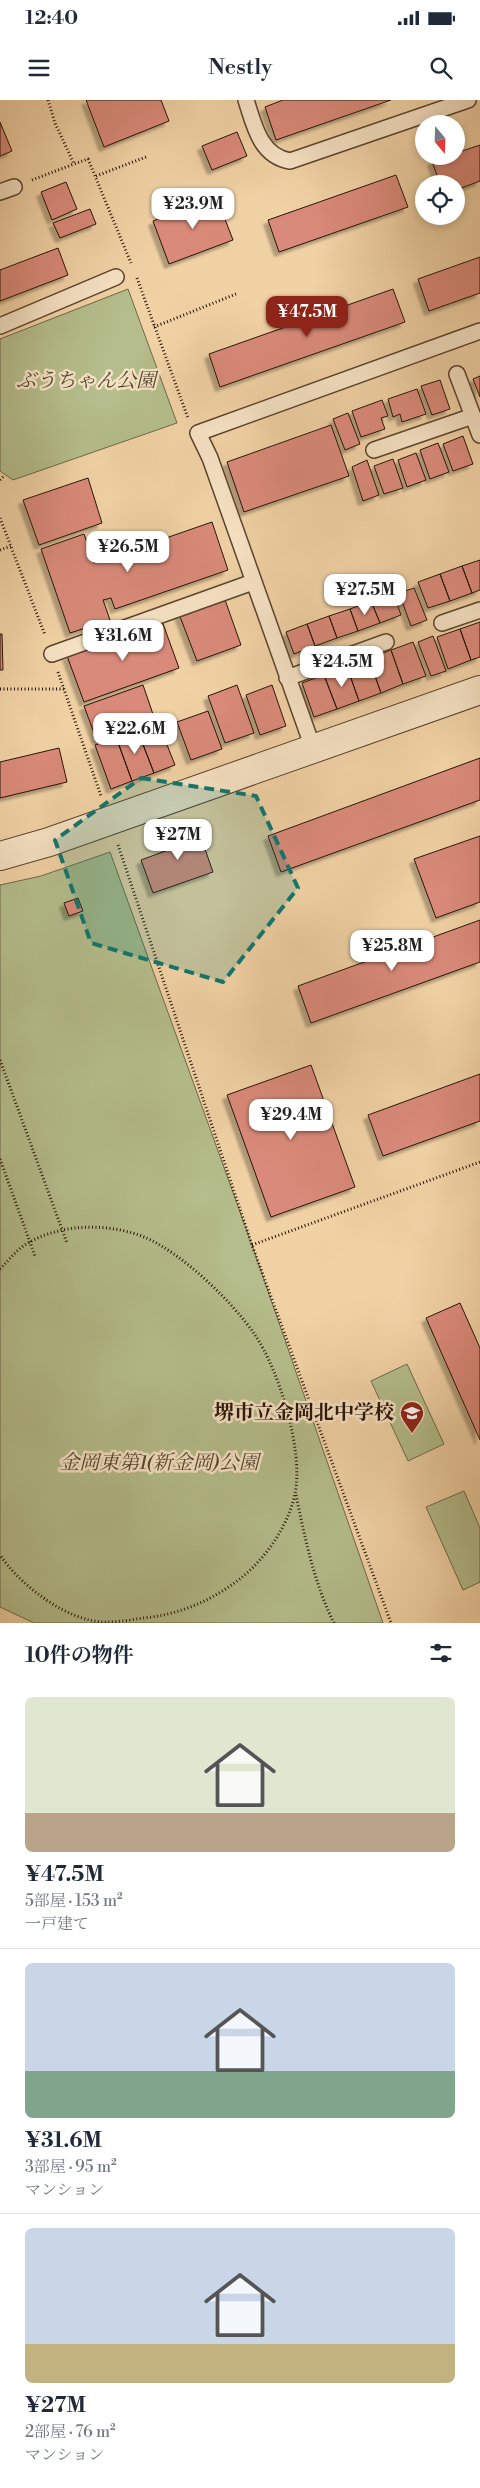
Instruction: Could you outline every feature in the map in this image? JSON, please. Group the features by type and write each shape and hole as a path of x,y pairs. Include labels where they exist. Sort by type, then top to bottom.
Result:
{"street":[{"path":"0,856 49,842 480,690"}],"lane":[{"path":"246,100 261,141 278,159 290,161 468,100"},
{"path":"0,326 116,277"},
{"path":"313,748 210,458 198,432 480,330"},
{"path":"457,374 480,435"},
{"path":"374,450 472,416"},
{"path":"52,654 253,582"},
{"path":"442,623 480,610"},
{"path":"287,678 386,642"}],"path":[{"path":"96,176 146,156"},
{"path":"7,189 74,164"},
{"path":"154,327 236,294"},
{"path":"0,480 4,475"},
{"path":"0,550 11,546"},
{"path":"0,689 64,688"},
{"path":"117,842 252,1244 391,1623"},
{"path":"0,1060 67,1243"},
{"path":"0,1159 35,1256"},
{"path":"252,1244 480,1162"},
{"path":"0,1269 30,1242 62,1230 99,1226 144,1237 181,1259 225,1298 256,1336 279,1384 296,1439 296,1493 309,1555 325,1606 334,1623"},
{"path":"0,1556 10,1570 68,1614 104,1623 149,1618 176,1611 221,1593 258,1564 285,1523 296,1493"}],"highlighted area":[{"path":"141,778 256,796 298,888 223,982 91,943 55,840"}],"green space":[{"name":"ぶうちゃん公園","path":"128,289 177,423 13,480 0,471 0,339"},
{"name":"金岡東第1(新金岡)公園","path":"110,852 252,1245 383,1623 34,1623 0,1607 0,885 41,876"},
{"path":"407,1364 444,1444 408,1461 371,1381"},
{"path":"464,1491 480,1528 480,1582 463,1590 426,1507"}],"building":[{"path":"86,100 161,100 169,121 104,147"},
{"path":"283,100 391,100 276,140 265,107"},
{"path":"0,122 12,151 0,156"},
{"path":"237,132 247,156 212,170 202,146"},
{"path":"480,145 480,181 465,187 465,175 437,175 433,165 465,165 465,150"},
{"path":"396,175 408,207 279,252 268,220"},
{"path":"66,182 77,209 52,220 41,192"},
{"path":"216,196 233,240 169,264 153,221"},
{"path":"90,209 96,224 60,238 53,223"},
{"path":"58,248 68,275 0,301 0,270"},
{"path":"480,257 480,293 429,311 418,279"},
{"path":"393,289 405,322 220,387 209,354"},
{"path":"480,376 480,397 473,379"},
{"path":"440,380 450,409 432,415 421,386"},
{"path":"417,389 426,414 402,422 400,414 393,417 388,399"},
{"path":"382,400 388,416 381,418 385,429 361,437 352,411"},
{"path":"348,413 360,444 345,450 333,419"},
{"path":"331,425 349,476 244,512 227,462"},
{"path":"463,436 473,464 453,471 443,444"},
{"path":"438,443 449,472 430,479 420,450"},
{"path":"416,453 426,480 407,487 398,460"},
{"path":"393,459 403,488 384,494 374,466"},
{"path":"367,460 379,495 363,501 352,467"},
{"path":"88,478 102,523 39,545 23,500"},
{"path":"212,522 228,570 115,609 111,598 103,600 110,620 70,633 41,549 84,534 94,563"},
{"path":"480,560 480,590 472,593 462,566"},
{"path":"462,566 472,593 450,601 440,574"},
{"path":"440,574 450,601 428,608 418,582"},
{"path":"414,588 427,620 411,626 399,593"},
{"path":"393,593 401,615 380,623 371,601"},
{"path":"224,597 241,645 197,661 179,614"},
{"path":"371,601 380,623 358,631 350,609"},
{"path":"350,609 358,631 337,638 329,616"},
{"path":"329,616 337,638 315,646 307,624"},
{"path":"162,621 179,668 84,702 67,656"},
{"path":"480,622 480,657 471,660 460,629"},
{"path":"307,624 315,646 294,654 286,632"},
{"path":"460,629 471,660 448,669 437,637"},
{"path":"0,634 2,634 3,670 0,670"},
{"path":"433,636 446,671 431,676 418,642"},
{"path":"413,642 426,676 403,684 391,650"},
{"path":"391,650 403,684 381,693 369,659"},
{"path":"369,659 381,693 359,701 347,667"},
{"path":"347,667 359,701 337,709 324,675"},
{"path":"324,675 337,709 314,717 302,683"},
{"path":"143,685 155,720 97,741 84,706"},
{"path":"237,685 254,733 225,743 208,696"},
{"path":"272,685 286,726 260,735 246,695"},
{"path":"208,711 222,749 191,760 177,722"},
{"path":"158,722 175,765 154,773 137,729"},
{"path":"137,729 154,773 132,781 116,737"},
{"path":"116,737 132,781 111,789 95,745"},
{"path":"59,748 67,782 0,798 0,762"},
{"path":"480,758 480,800 281,872 268,836"},
{"path":"197,826 213,872 153,893 141,860 168,850 163,838"},
{"path":"480,836 480,902 436,918 414,859"},
{"path":"78,898 83,911 69,916 64,903"},
{"path":"480,920 480,962 311,1023 298,986"},
{"path":"311,1065 355,1187 271,1217 227,1095"},
{"path":"480,1074 480,1121 383,1156 368,1115"},
{"path":"460,1303 480,1348 480,1440 426,1318"}],"place":[{"name":"堺市立金岡北中学校","path":"412,1434"}]}
